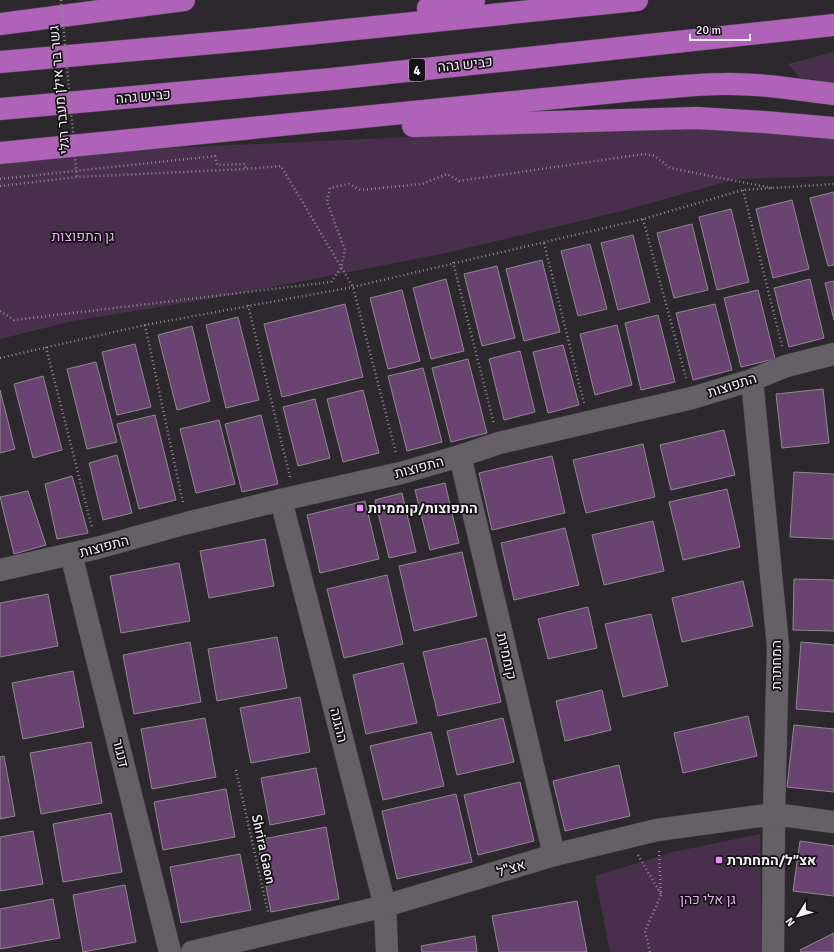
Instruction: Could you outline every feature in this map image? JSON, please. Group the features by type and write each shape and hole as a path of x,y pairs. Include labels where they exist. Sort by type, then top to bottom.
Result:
{"highway":[{"path":"0,24 184,0"},
{"path":"258,39 474,0"},
{"path":"0,62 258,39 637,0"},
{"name":"כביש גהה","path":"0,109 332,79 834,25"},
{"path":"0,153 635,90 699,85 757,85 834,94"},
{"path":"240,130 696,118 826,127"}],"street":[{"name":"התפוצות","path":"0,570 97,548 187,523 288,498 401,473 499,444 692,398 752,380 786,366 834,354"},
{"name":"המחתרת","path":"752,380 778,646 774,814 773,952"},
{"name":"קוממיות","path":"460,456 554,855"},
{"name":"ההגנה","path":"288,498 385,906 387,952"},
{"name":"דנגור","path":"71,554 170,952"},
{"name":"אצ\"ל","path":"192,952 385,906 554,855 658,830 774,814 834,822"}],"path":[{"name":"גשר בר אילן מעבר רגלי","path":"61,0 77,177"},
{"path":"0,312 14,320 331,282 342,268 344,250 327,202 330,188 349,184 361,190 422,184 447,174 459,181 644,154 655,156 670,168 772,188"},
{"path":"0,179 215,156 217,165 245,164 246,169"},
{"path":"0,186 77,177 281,166 353,287 401,473"},
{"path":"0,358 145,325 353,287 453,262 544,243 643,219 743,190 834,184"},
{"path":"743,190 786,366"},
{"path":"643,219 692,398"},
{"path":"544,243 589,423"},
{"path":"453,262 499,444"},
{"path":"248,305 288,498"},
{"path":"145,325 187,523"},
{"path":"46,347 97,548"},
{"name":"Shrira Gaon","path":"236,770 272,933"},
{"path":"650,952 645,931 661,894 658,830"},
{"path":"627,838 661,894"}],"green space":[{"path":"834,52 834,83 799,77 788,64"},
{"name":"גן התפוצות","path":"659,128 753,129 834,139 834,176 736,179 626,210 451,252 233,295 73,321 0,339 0,161 128,150 430,136"},
{"name":"גן אלי כהן","path":"760,834 762,952 610,952 595,876 673,852"}],"building":[{"path":"834,192 834,265 828,266 810,198"},
{"path":"792,200 809,269 773,278 756,209"},
{"path":"731,209 749,282 717,290 699,217"},
{"path":"692,224 708,290 674,298 657,233"},
{"path":"633,235 650,302 618,310 601,243"},
{"path":"590,244 607,309 578,316 561,251"},
{"path":"542,260 560,332 524,341 506,269"},
{"path":"497,266 515,338 482,346 464,274"},
{"path":"446,279 464,351 431,359 413,288"},
{"path":"810,279 824,338 789,347 774,288"},
{"path":"834,281 834,320 825,283"},
{"path":"402,290 420,361 388,369 370,298"},
{"path":"758,290 775,359 741,367 724,298"},
{"path":"345,304 363,377 282,397 264,324"},
{"path":"715,304 732,370 693,380 676,313"},
{"path":"658,315 675,382 641,390 625,323"},
{"path":"238,317 259,400 226,408 206,325"},
{"path":"617,325 632,385 595,395 580,334"},
{"path":"192,326 210,401 177,410 158,335"},
{"path":"135,344 151,407 117,415 102,352"},
{"path":"563,345 579,405 548,413 533,352"},
{"path":"520,351 535,412 504,420 489,359"},
{"path":"468,359 487,433 451,442 432,368"},
{"path":"96,362 117,442 87,449 67,369"},
{"path":"423,368 442,442 407,451 388,376"},
{"path":"43,376 62,450 33,458 14,384"},
{"path":"823,389 829,443 782,448 776,394"},
{"path":"0,390 15,449 0,453"},
{"path":"363,390 379,453 343,462 327,399"},
{"path":"315,399 330,458 298,466 283,407"},
{"path":"155,415 176,500 139,509 117,424"},
{"path":"261,415 278,484 242,492 225,424"},
{"path":"219,420 235,484 196,493 180,429"},
{"path":"724,430 735,475 671,490 660,445"},
{"path":"643,444 655,497 586,513 573,460"},
{"path":"117,455 132,513 103,520 89,463"},
{"path":"552,456 565,513 492,530 479,473"},
{"path":"794,472 834,474 834,539 790,537"},
{"path":"72,476 88,533 57,539 45,484"},
{"path":"445,483 459,543 430,550 415,490"},
{"path":"727,489 740,547 683,560 669,502"},
{"path":"28,491 46,545 14,554 0,497"},
{"path":"402,493 416,552 389,558 375,500"},
{"path":"365,501 379,559 320,573 307,515"},
{"path":"653,521 664,571 604,585 592,535"},
{"path":"565,528 579,585 514,600 501,543"},
{"path":"265,539 274,586 209,598 200,551"},
{"path":"462,552 477,616 414,631 399,566"},
{"path":"179,563 190,621 121,633 110,576"},
{"path":"387,575 403,644 344,658 327,589"},
{"path":"794,579 834,580 834,631 793,630"},
{"path":"743,581 753,626 682,642 672,598"},
{"path":"48,594 58,646 0,657 0,603"},
{"path":"588,607 597,648 548,659 538,619"},
{"path":"651,614 668,686 623,697 605,624"},
{"path":"277,637 287,688 217,701 208,649"},
{"path":"486,638 501,702 438,716 423,652"},
{"path":"190,642 201,702 134,714 123,655"},
{"path":"801,642 834,645 834,712 796,709"},
{"path":"403,663 417,723 366,734 353,675"},
{"path":"73,671 84,727 23,739 12,683"},
{"path":"602,690 611,730 565,741 556,701"},
{"path":"300,697 310,752 251,763 240,708"},
{"path":"748,716 757,756 683,773 674,733"},
{"path":"205,718 216,777 152,789 141,729"},
{"path":"503,718 514,762 457,775 447,731"},
{"path":"794,725 834,729 834,792 787,787"},
{"path":"431,732 444,786 383,800 370,746"},
{"path":"91,742 102,803 41,814 30,753"},
{"path":"4,756 15,816 0,819 0,757"},
{"path":"619,765 630,816 565,831 553,781"},
{"path":"316,768 325,814 270,825 261,778"},
{"path":"520,782 534,841 478,855 464,795"},
{"path":"226,789 235,837 163,850 154,802"},
{"path":"456,794 472,862 397,879 382,811"},
{"path":"111,813 122,872 63,882 53,824"},
{"path":"326,827 339,899 271,912 257,840"},
{"path":"33,831 43,884 0,891 0,837"},
{"path":"800,841 834,846 834,896 793,891"},
{"path":"240,854 251,910 181,923 170,867"},
{"path":"125,885 136,942 83,952 73,895"},
{"path":"53,899 60,938 0,949 0,909"},
{"path":"577,901 587,952 499,952 492,916"},
{"path":"834,933 834,952 801,952 800,950"},
{"path":"475,936 477,952 422,952 421,946"}],"place":[{"name":"התפוצות/קוממיות","path":"360,508"},
{"name":"אצ״ל/המחתרת","path":"719,860"}]}
